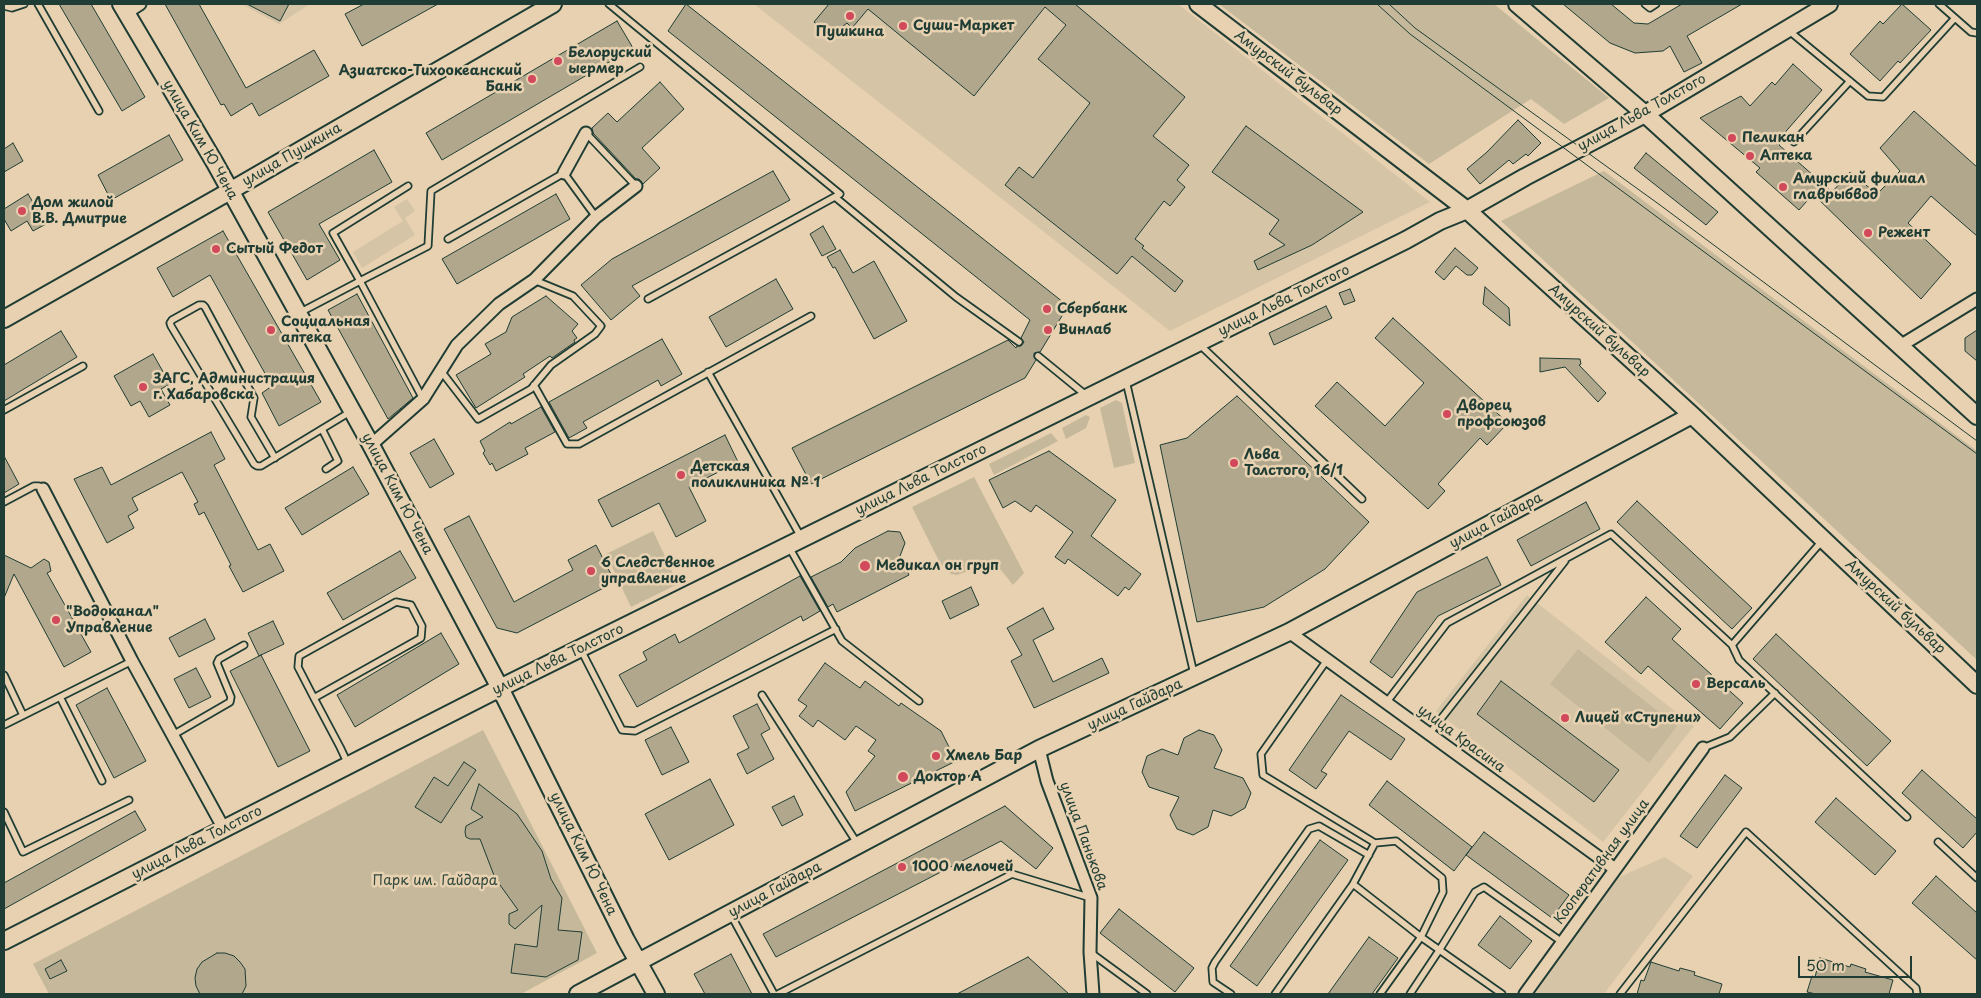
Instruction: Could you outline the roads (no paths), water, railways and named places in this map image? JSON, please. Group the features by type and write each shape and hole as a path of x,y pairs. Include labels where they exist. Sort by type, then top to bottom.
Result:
{"street":[{"name":"улица Пушкина","path":"4,319 230,192 553,4"},
{"name":"Амурский бульвар","path":"1198,4 1467,210 1692,415 1977,685"},
{"path":"1516,4 1644,114 1977,416"},
{"name":"улица Льва Толстого","path":"4,942 500,688 1406,240 1440,221 1467,210 1644,114 1823,5"},
{"name":"улица Ким Ю Чена","path":"129,7 371,445 500,688 638,962 656,994"},
{"path":"564,173 586,133"},
{"path":"371,445 424,398 457,345 499,304 534,280 596,217 636,186"},
{"path":"1900,346 1977,298"},
{"name":"улица Гайдара","path":"578,994 1039,749 1290,632 1692,415"},
{"path":"43,489 132,661 224,829"},
{"name":"улица Красина","path":"1290,632 1615,869"},
{"name":"Кооперативная улица","path":"1525,994 1703,748"},
{"name":"улица Панькова","path":"1039,749 1047,781 1091,898 1090,952 1093,994"}],"lane":[{"path":"4,6 12,8 24,4"},
{"path":"38,4 99,111"},
{"path":"609,4 840,194 648,299"},
{"path":"1645,4 1650,8 1656,4"},
{"path":"1939,4 1971,32 1977,33"},
{"path":"1786,29 1868,96 1883,98 1955,18"},
{"path":"298,313 428,246 431,191 640,67"},
{"path":"1794,142 1850,81"},
{"path":"586,133 636,186"},
{"path":"448,240 564,173 596,217"},
{"path":"408,186 333,233 424,398"},
{"path":"835,197 956,297 1019,342"},
{"path":"441,371 478,419 531,388 551,365 595,334 600,326 574,296 534,280"},
{"path":"275,458 251,417 254,398 206,307 199,305 172,320 171,326 254,464 261,466 275,458 352,411"},
{"path":"534,385 567,444 579,444 812,316"},
{"path":"1198,343 1362,499"},
{"path":"1038,356 1088,397"},
{"path":"4,410 83,366"},
{"path":"708,372 795,542 842,641 919,701"},
{"path":"1126,379 1195,676"},
{"path":"322,429 338,461 326,469"},
{"path":"4,502 34,486 40,486 43,489"},
{"path":"1386,703 1447,623 1610,534 1732,645 1739,660 1907,817"},
{"path":"1732,645 1823,540"},
{"path":"1429,734 1567,558"},
{"path":"314,698 421,638 422,626 411,605 396,602 299,656 298,667 349,766"},
{"path":"580,648 622,730 635,732 836,629"},
{"path":"173,735 230,702 232,697 217,663 219,658 244,645"},
{"path":"1327,660 1261,754 1263,775 1375,843 1396,841 1442,878 1443,892 1421,937 1380,994"},
{"path":"4,725 132,661"},
{"path":"4,675 23,716"},
{"path":"1703,748 1730,737 1775,693"},
{"path":"762,695 858,845"},
{"path":"60,697 102,781"},
{"path":"4,812 23,852 129,800"},
{"path":"1231,994 1213,982 1212,968 1214,962 1309,829 1312,826 1319,826 1369,854"},
{"path":"1620,994 1746,832 1916,988 1917,994"},
{"path":"1938,842 1977,878"},
{"path":"1275,994 1352,884 1375,843"},
{"path":"730,914 776,994 1012,874 1091,898"},
{"path":"1352,884 1421,937 1502,994"},
{"path":"1410,994 1440,950 1475,892 1484,887 1562,942"},
{"path":"1090,952 1147,994"}],"tram line":[{"path":"1377,4 1410,34 1977,454"},
{"path":"1389,4 1415,28 1660,205 1977,441"}],"place":[{"name":"Пушкина","path":"850,16"},
{"name":"Суши-Маркет","path":"903,26"},
{"name":"Белоруский ыермер","path":"558,61"},
{"name":"Азиатско-Тихоокеанский Банк","path":"532,79"},
{"name":"Пеликан","path":"1732,138"},
{"name":"Аптека","path":"1750,156"},
{"name":"Амурский филиал главрыбвод","path":"1783,187"},
{"name":"Дом жилой В.В. Дмитрие","path":"22,211"},
{"name":"Режент","path":"1868,233"},
{"name":"Сытый Федот","path":"216,249"},
{"name":"Сбербанк","path":"1047,309"},
{"name":"Социальная аптека","path":"271,330"},
{"name":"Винлаб","path":"1048,330"},
{"name":"ЗАГС, Администрация г. Хабаровска","path":"143,387"},
{"name":"Дворец профсоюзов","path":"1447,414"},
{"name":"Льва Толстого, 16/1","path":"1234,463"},
{"name":"Детская поликлиника № 1","path":"681,475"},
{"name":"Медикал он груп","path":"865,566"},
{"name":"6 Следственное управление","path":"591,571"},
{"name":"\"Водоканал\" Управление","path":"56,620"},
{"name":"Версаль","path":"1696,684"},
{"name":"Лицей «Ступени»","path":"1565,718"},
{"name":"Хмель Бар","path":"936,756"},
{"name":"Доктор А","path":"903,777"},
{"name":"1000 мелочей","path":"902,867"}],"park label":[{"name":"Парк им. Гайдара","path":"435,881"}]}
